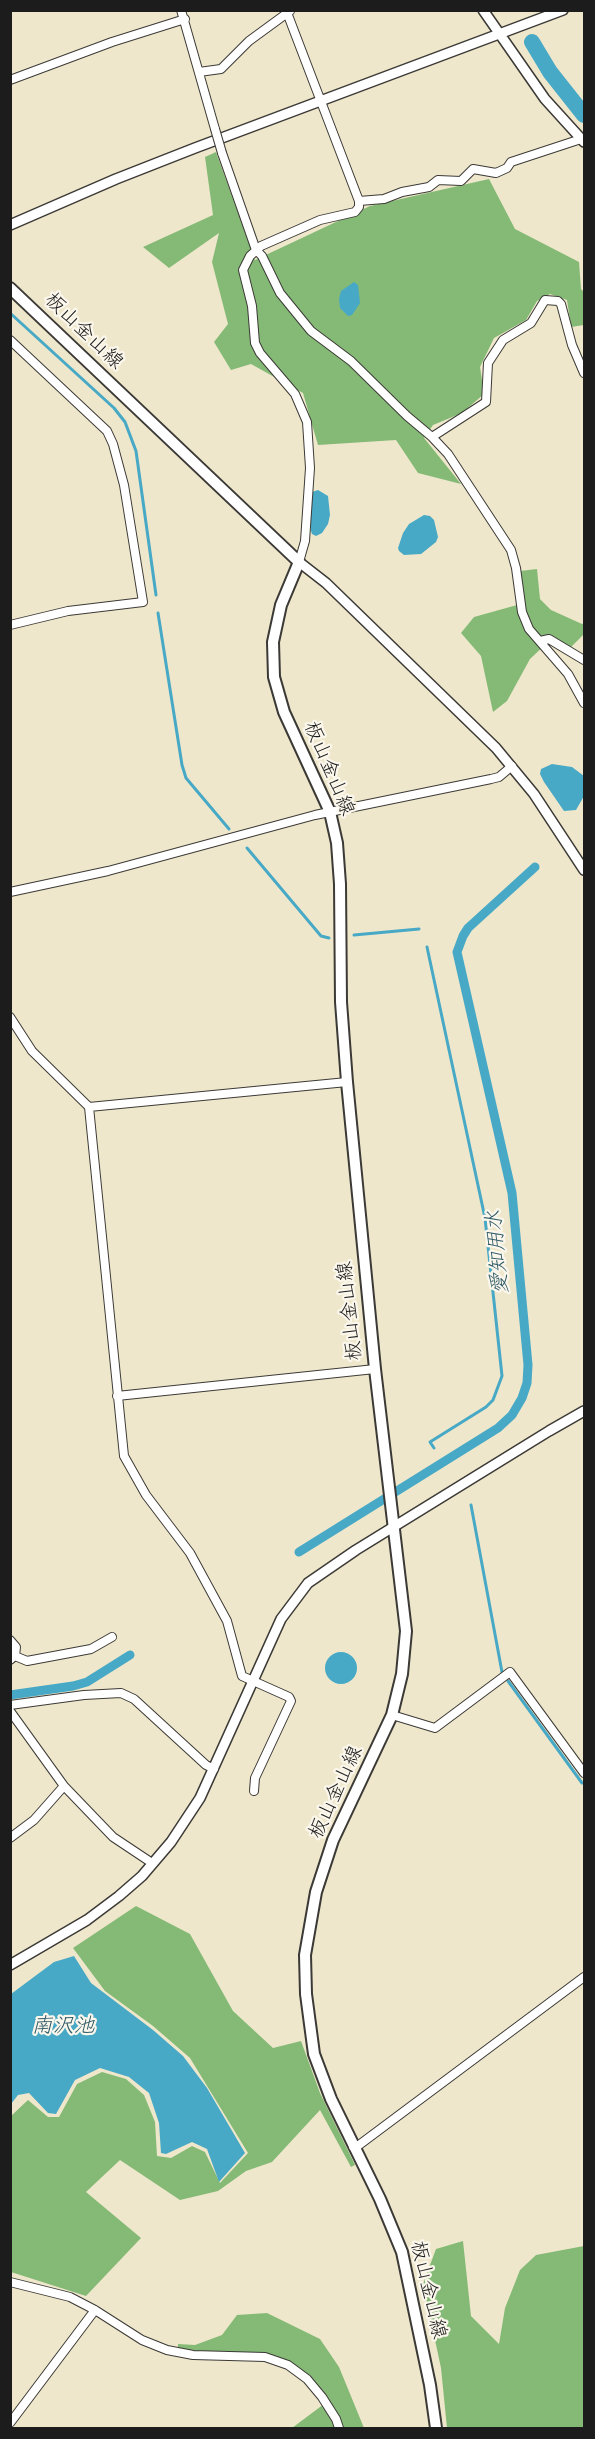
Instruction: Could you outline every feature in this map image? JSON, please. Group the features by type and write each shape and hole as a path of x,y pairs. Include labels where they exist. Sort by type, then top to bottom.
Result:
{"main road":[{"name":"板山金山線","path":"10,288 299,562 281,605 275,632 274,677 284,712 330,812 337,843 340,884 341,1002 347,1082 375,1369 406,1631 402,1674 392,1715 333,1840 315,1892 305,1955 306,1994 314,2054 352,2147 380,2199 402,2252 430,2385 436,2428"}],"street":[{"path":"181,10 222,153 256,250 262,256 280,293 311,331 351,361 448,454 504,536 516,568 522,612 529,629 568,674 585,703"},
{"path":"359,201 384,199 402,192 425,188 438,180 461,181 472,169 496,173 507,168 511,162 583,141 545,99 483,10"},
{"path":"10,225 116,178 563,10"},
{"path":"199,72 221,69 249,41 288,11 359,201 359,207 354,212 320,220 256,250 243,270 252,306 255,343 260,353 295,394 307,422 310,468 305,541 299,562 326,583 471,722 512,766 555,823 585,870"},
{"path":"10,80 112,42 185,19"},
{"path":"432,437 486,402 488,363 503,340 531,323 545,300 558,301 561,304 570,339 585,373"},
{"path":"10,340 107,431 113,444 124,485 143,602 68,611 10,625"},
{"path":"540,641 549,639 585,660"},
{"path":"10,892 108,871 330,812 499,777 512,766"},
{"path":"10,1017 32,1051 89,1107 124,1456 146,1495 190,1553 227,1621 242,1676 289,1697 291,1701 259,1768 253,1785 254,1791"},
{"path":"89,1107 347,1082"},
{"path":"117,1396 375,1369"},
{"path":"10,1965 103,1908 132,1885 171,1842 187,1820 213,1769 281,1619 299,1592 318,1575 549,1431 585,1412"},
{"path":"10,1640 16,1647 13,1658 27,1661 91,1649 112,1637"},
{"path":"392,1715 435,1728 510,1672 585,1773"},
{"path":"10,1705 107,1692 121,1693 134,1699 213,1769"},
{"path":"10,1712 64,1786 113,1837 152,1863"},
{"path":"10,1838 34,1820 64,1786"},
{"path":"352,2147 368,2138 585,1977"},
{"path":"10,2282 70,2297 142,2340 167,2350 193,2355 265,2357 288,2365 308,2379 336,2419 339,2428"},
{"path":"10,2423 95,2310"}],"green space":[{"path":"216,152 255,260 370,206 489,179 515,229 579,262 581,289 584,292 584,325 571,327 567,300 550,294 537,301 526,320 494,338 480,367 484,394 462,413 433,425 424,438 461,484 418,473 396,440 318,445 303,393 251,364 231,370 214,342 228,324 212,262 219,233 169,268 143,247 213,215 205,157"},
{"path":"537,569 540,599 551,610 584,623 584,634 571,647 547,643 530,659 507,701 493,712 481,656 461,633 474,617 517,605 524,592 520,571"},
{"path":"136,1906 190,1934 233,2011 273,2048 301,2041 320,2093 355,2165 351,2167 320,2110 272,2162 246,2171 218,2191 180,2200 120,2160 86,2192 141,2238 86,2296 11,2272 11,2116 28,2100 48,2117 59,2117 77,2084 102,2072 126,2079 144,2095 155,2122 157,2156 171,2158 192,2146 205,2152 220,2183 248,2153 190,2058 153,2026 105,1991 73,1948"},
{"path":"463,2241 471,2316 499,2344 505,2308 520,2270 536,2255 584,2246 584,2428 447,2428 441,2368 423,2284 436,2249"},
{"path":"267,2313 320,2339 339,2367 364,2428 292,2428 328,2401 293,2365 278,2357 260,2354 199,2353 178,2349 178,2344 195,2345 222,2335 237,2315"}],"water":[{"path":"354,282 358,285 360,303 352,315 348,316 340,308 339,299 341,291"},
{"path":"318,490 328,496 330,515 328,524 322,533 316,536 311,531 311,505 312,492"},
{"path":"424,515 434,520 438,537 436,542 421,554 404,555 398,548 403,533 409,524"},
{"path":"552,764 572,767 584,776 584,796 576,810 564,811 544,782 540,774 541,769"},
{"path":"341,1652 352,1657 357,1668 352,1679 341,1684 330,1679 325,1668 330,1657"},
{"name":"南沢池","path":"74,1956 91,1983 183,2056 207,2088 245,2153 219,2182 207,2149 192,2142 166,2154 161,2153 159,2123 149,2093 129,2077 100,2068 75,2080 56,2114 48,2113 29,2093 18,2095 11,2104 11,1994 54,1962"}],"waterway":[{"path":"532,42 550,72 584,115"},
{"path":"10,313 114,408 125,422 136,451 156,595"},
{"path":"158,613 186,778 229,829"},
{"path":"247,848 321,936 329,938"},
{"name":"愛知用水","path":"299,1552 498,1428 512,1415 522,1398 527,1383 528,1365 512,1193 457,952 468,928 535,867"},
{"path":"354,935 419,929"},
{"path":"427,947 485,1218 502,1376 493,1400 486,1407 430,1442 434,1448"},
{"path":"471,1505 502,1672"},
{"name":"愛知用水","path":"10,1695 87,1682 130,1655"},
{"path":"508,1681 582,1783"}]}
